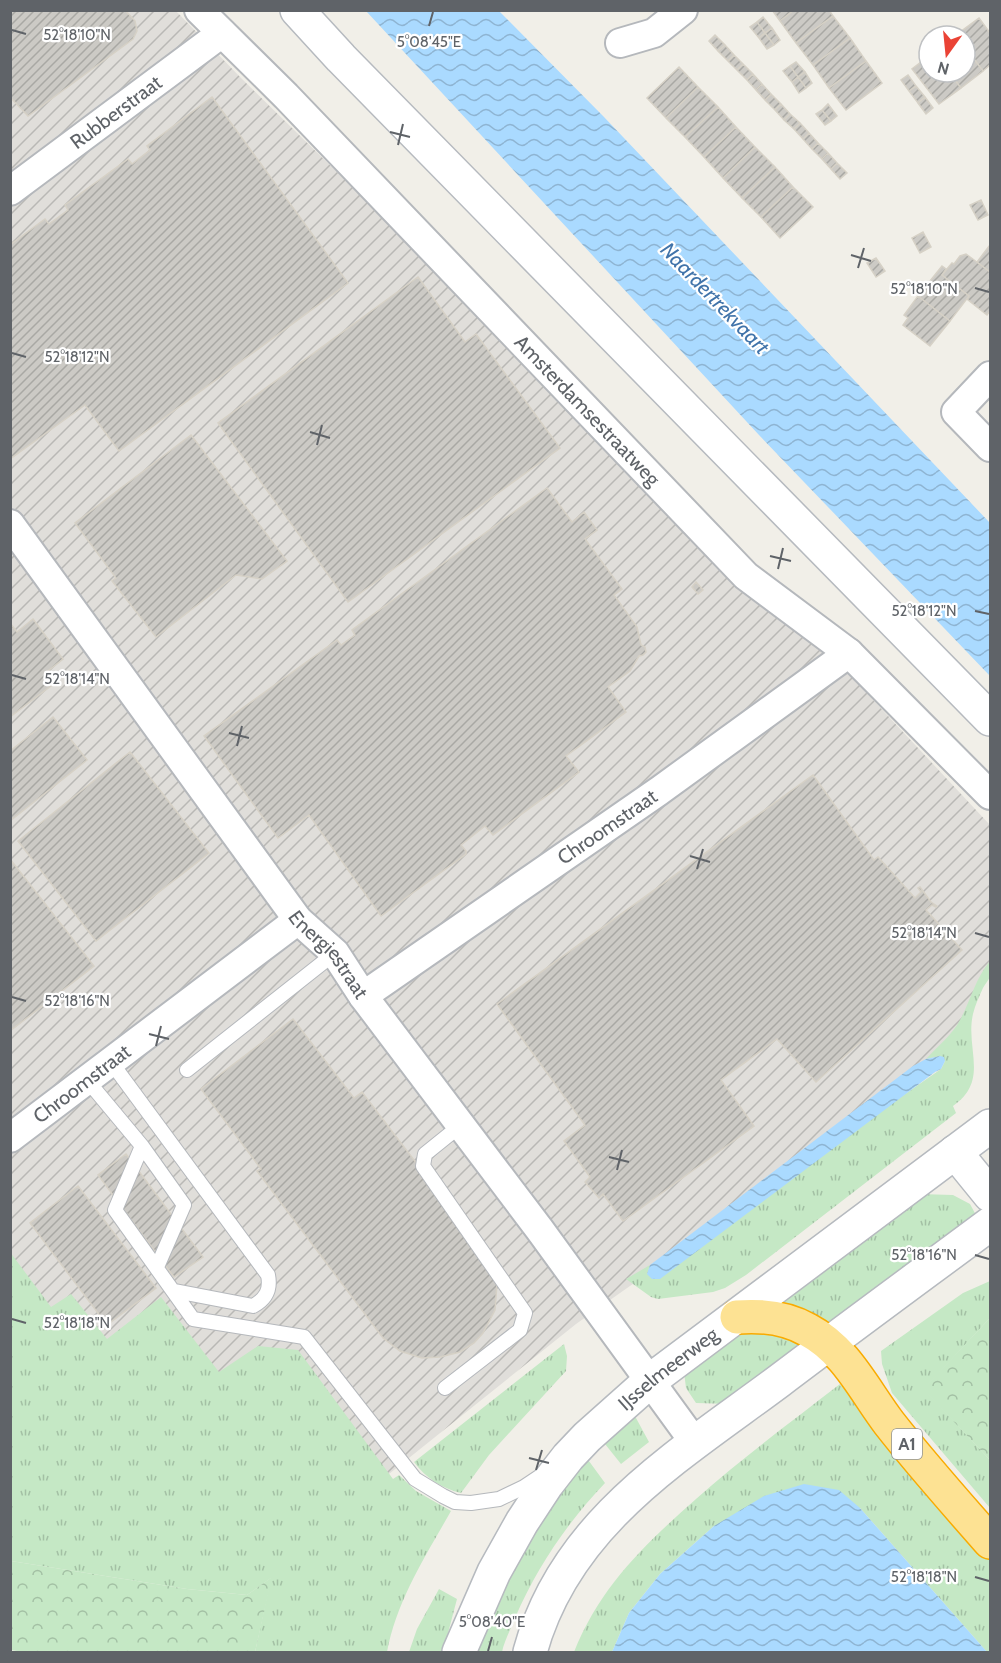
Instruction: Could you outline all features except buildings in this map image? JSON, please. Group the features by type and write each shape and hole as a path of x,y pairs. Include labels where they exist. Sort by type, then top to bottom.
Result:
{"highway":[{"name":"A1","path":"737,1317 753,1316 784,1320 808,1329 828,1344 853,1370 888,1421 990,1542"}],"street":[{"name":"Amsterdamsestraatweg","path":"199,10 286,96 746,576 849,652 990,795"},
{"path":"297,10 356,73 990,719"},
{"path":"620,43 654,33 683,10"},
{"name":"Rubberstraat","path":"10,191 222,33"},
{"path":"990,376 956,412 990,447"},
{"name":"Energiestraat","path":"10,524 298,920 335,953 363,996 651,1380 695,1443"},
{"name":"Chroomstraat","path":"363,996 659,791 849,652"},
{"name":"Chroomstraat","path":"10,1138 298,920"},
{"name":"IJsselmeerweg","path":"459,1653 494,1572 517,1531 547,1484 568,1456 587,1437 651,1380 990,1126"},
{"path":"955,1152 990,1195"},
{"path":"530,1653 536,1630 549,1599 569,1564 593,1533 630,1495 695,1443 990,1224"}],"lane":[{"path":"186,1070 335,953"},
{"path":"111,1062 268,1275 270,1284 268,1293 262,1301 253,1306 174,1291"},
{"path":"87,1080 142,1146 184,1204 157,1268"},
{"path":"445,1388 520,1330 525,1313 423,1166 425,1154 461,1125"},
{"path":"142,1146 115,1210 193,1319 304,1337 415,1479 455,1502 471,1503 499,1499 524,1486 568,1456"}],"shaded area":[{"path":"10,11 176,11 241,78 846,671 990,825 990,969 948,1051 576,1324 243,1591 11,1544"}],"green space":[{"path":"990,961 991,974 976,1004 971,1027 974,1063 971,1086 953,1106 956,1113 746,1275 725,1288 713,1292 658,1299 651,1297 626,1279 650,1265 647,1274 941,1069 945,1061 940,1056 926,1059 957,1025"},
{"path":"919,1194 953,1195 970,1204 977,1217 827,1330 771,1306"},
{"path":"10,1252 51,1307 71,1294 107,1339 161,1297 219,1372 258,1346 298,1350 393,1479 399,1475 416,1491 451,1511 405,1597 387,1652 255,1652 271,1578 247,1595 187,1589 11,1561"},
{"path":"990,1281 990,1318 924,1389 990,1460 990,1508 892,1393 882,1364 881,1351 963,1293"},
{"path":"990,1318 990,1460 923,1389"},
{"path":"741,1331 775,1333 807,1347 730,1404 696,1403 686,1388 684,1372"},
{"path":"564,1344 567,1356 566,1371 489,1455 461,1493 429,1478 414,1462"},
{"path":"840,1384 882,1436 990,1555 990,1652 987,1652 860,1508 714,1526 660,1574 629,1613 612,1652 574,1652 610,1587 641,1550 713,1484"},
{"path":"629,1417 636,1418 649,1442 621,1464 601,1439"},
{"path":"586,1457 605,1483 578,1514 543,1563 524,1599 502,1652 473,1652 528,1538"},
{"path":"11,1561 187,1589 247,1595 272,1577 255,1652 23,1652 11,1650"},
{"path":"439,1589 457,1599 443,1652 409,1652 417,1629"}],"water":[{"name":"Naardertrekvaart","path":"366,11 499,11 604,117 990,523 990,676 759,435"},
{"path":"944,1057 945,1061 941,1069 660,1279 652,1279 647,1274 650,1265 913,1066 926,1059"},
{"path":"804,1484 839,1490 860,1508 987,1652 612,1652 629,1613 660,1574 714,1526 764,1496"}]}
